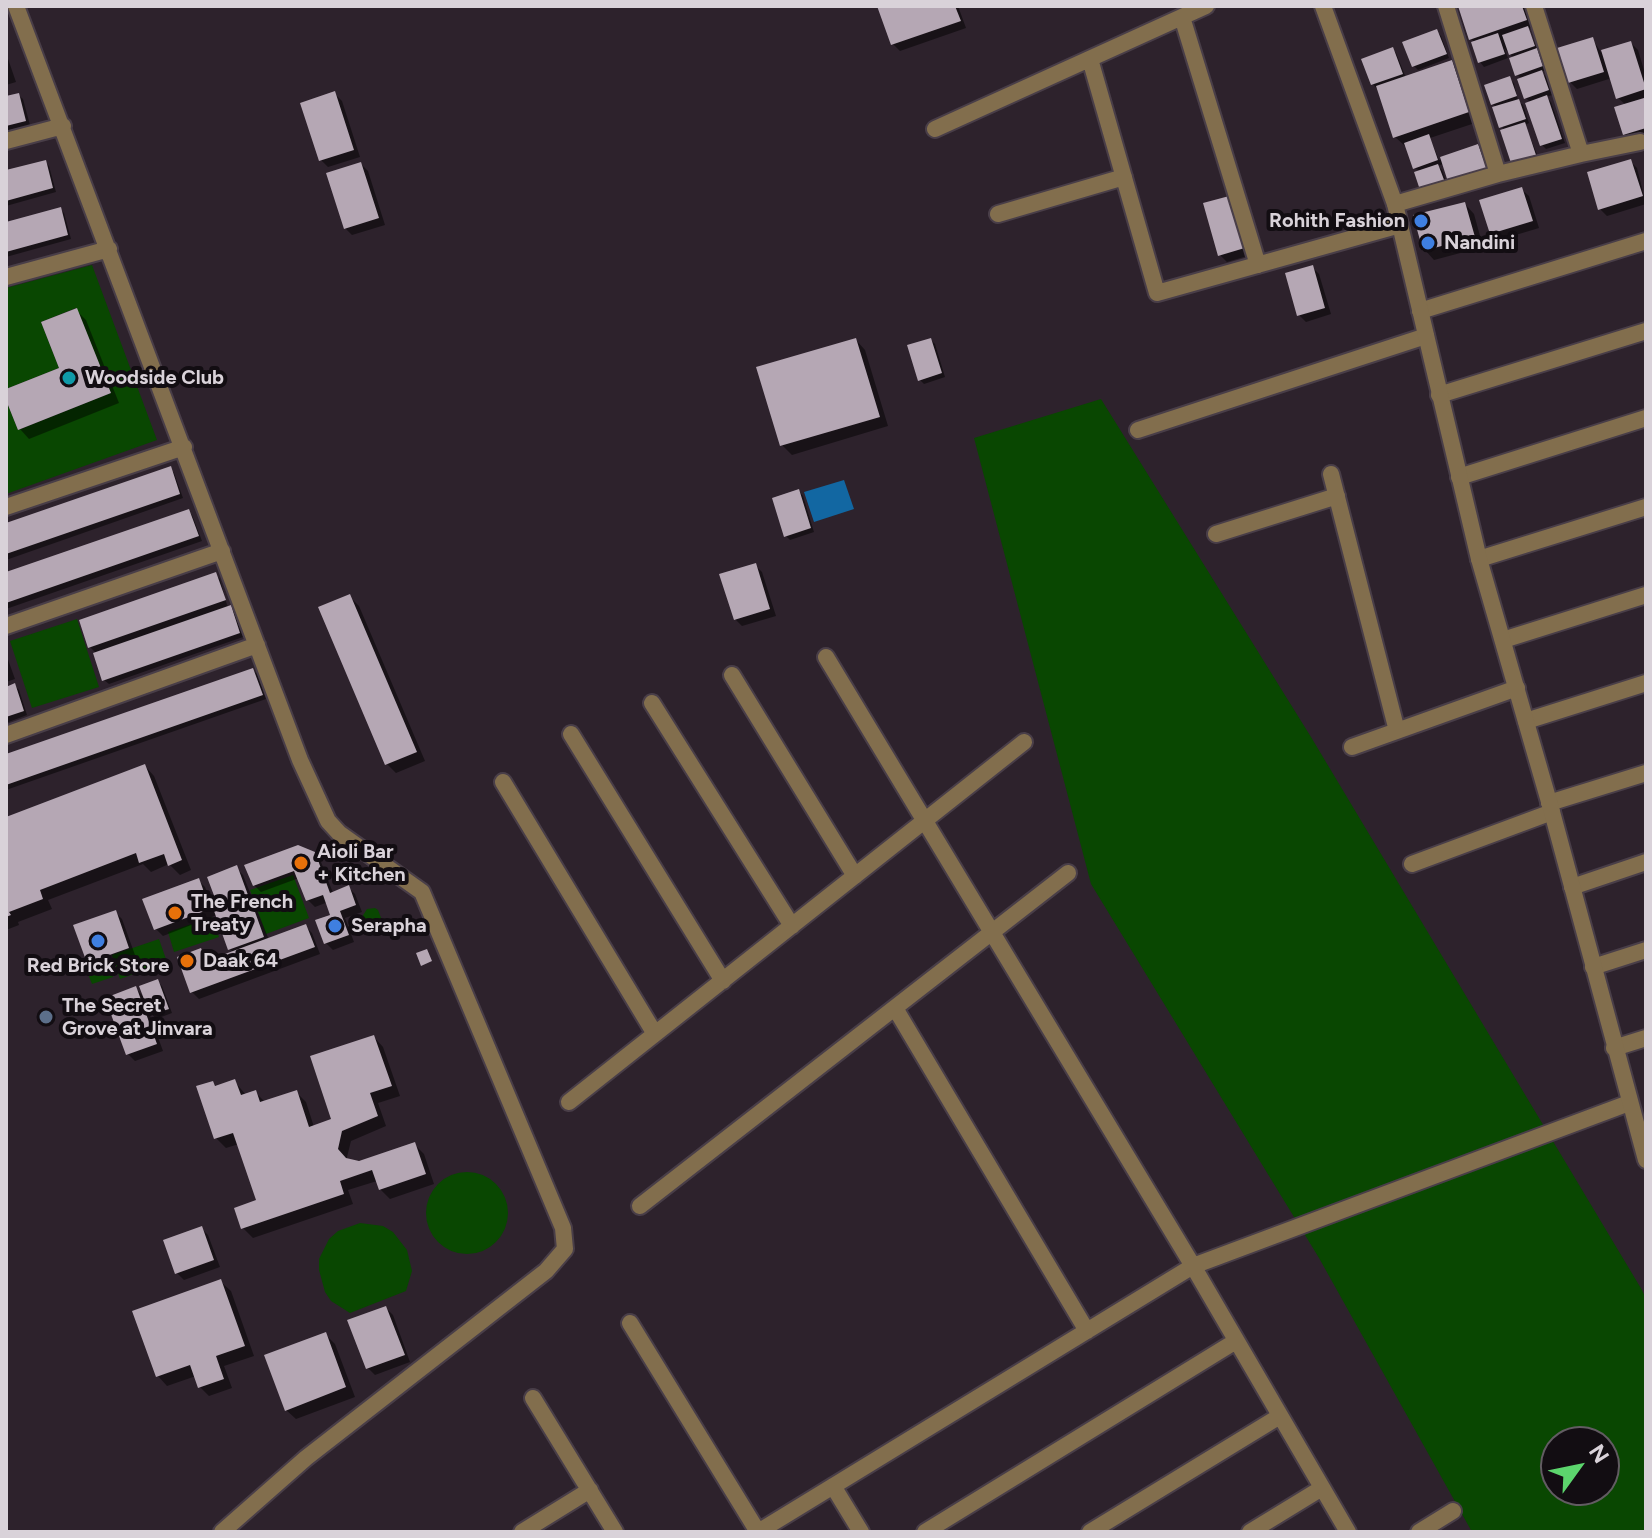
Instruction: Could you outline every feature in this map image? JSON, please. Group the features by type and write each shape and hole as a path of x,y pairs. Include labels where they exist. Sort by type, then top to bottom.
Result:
{"street":[{"path":"935,129 1206,6"},
{"path":"1323,6 1370,128 1395,204 1479,559 1551,808 1629,1103 1645,1151"},
{"path":"1446,6 1498,174"},
{"path":"1534,6 1581,154"},
{"path":"15,16 63,126 300,760 328,821 339,833 422,892 563,1228 565,1249 546,1271 306,1458 222,1532"},
{"path":"1182,17 1258,265"},
{"path":"1090,59 1157,293 1400,225"},
{"path":"6,141 63,126"},
{"path":"1395,204 1498,174 1640,142"},
{"path":"998,214 1124,177"},
{"path":"1420,311 1646,241"},
{"path":"6,277 109,249"},
{"path":"1439,395 1646,331"},
{"path":"1138,430 1426,336"},
{"path":"1459,477 1646,418"},
{"path":"6,507 184,447"},
{"path":"1331,474 1397,731"},
{"path":"1216,534 1337,496"},
{"path":"1479,559 1646,507"},
{"path":"6,626 222,551"},
{"path":"1503,640 1646,595"},
{"path":"6,735 257,645"},
{"path":"826,657 1193,1266 1348,1532"},
{"path":"732,675 855,876"},
{"path":"1526,721 1646,683"},
{"path":"1352,747 1517,688"},
{"path":"652,703 792,926"},
{"path":"571,734 723,981"},
{"path":"569,1102 1024,742"},
{"path":"1412,864 1646,773"},
{"path":"503,782 655,1034"},
{"path":"1572,887 1646,862"},
{"path":"640,1206 1068,873"},
{"path":"1593,967 1646,950"},
{"path":"895,1008 1087,1331"},
{"path":"1614,1048 1646,1038"},
{"path":"630,1323 758,1532 1193,1266 1629,1103"},
{"path":"925,1532 1236,1341"},
{"path":"533,1398 615,1532"},
{"path":"1090,1532 1280,1416"},
{"path":"833,1486 861,1532"},
{"path":"1250,1532 1322,1488"},
{"path":"522,1532 590,1490"},
{"path":"1419,1532 1453,1511"}],"green space":[{"path":"92,265 157,440 6,494 6,400 18,430 111,393 76,308 41,322 59,368 6,389 6,288"},
{"path":"1101,399 1311,737 1642,1290 1646,1299 1646,1532 1472,1532 1319,1258 1091,884 974,438"},
{"path":"77,619 99,687 32,708 10,641"},
{"path":"293,875 309,918 266,934 250,890"},
{"path":"375,908 385,928 368,934 362,917 367,909"},
{"path":"212,917 219,937 174,952 168,932"},
{"path":"159,939 167,962 120,979 112,955"},
{"path":"106,957 113,977 92,984 84,964"},
{"path":"467,1172 483,1175 496,1184 505,1197 508,1213 505,1229 496,1242 483,1251 467,1254 451,1251 438,1242 429,1229 426,1213 429,1197 438,1184 451,1175"},
{"path":"360,1223 383,1226 393,1232 407,1250 412,1271 406,1291 350,1313 331,1301 325,1292 319,1259 329,1239 338,1231"}],"water":[{"path":"844,480 854,509 814,522 804,492"}],"building":[{"path":"877,6 955,6 961,21 891,45"},
{"path":"1458,6 1522,6 1527,20 1469,40"},
{"path":"1528,26 1535,46 1509,55 1502,35"},
{"path":"1437,29 1447,54 1412,67 1402,42"},
{"path":"1498,33 1505,54 1478,63 1471,42"},
{"path":"1593,37 1604,72 1568,83 1557,48"},
{"path":"1631,41 1646,89 1616,99 1601,50"},
{"path":"1393,47 1403,74 1371,85 1361,59"},
{"path":"1537,48 1543,66 1515,76 1509,58"},
{"path":"1452,60 1469,112 1393,138 1376,86"},
{"path":"1542,70 1549,90 1524,99 1517,79"},
{"path":"1510,76 1517,96 1491,105 1484,85"},
{"path":"335,91 354,150 319,161 300,103"},
{"path":"19,93 26,121 6,126 6,96"},
{"path":"1547,95 1562,139 1540,146 1525,103"},
{"path":"1644,98 1646,128 1623,135 1614,107"},
{"path":"1519,99 1526,119 1499,128 1492,107"},
{"path":"1525,122 1536,155 1511,163 1500,130"},
{"path":"1429,134 1438,160 1413,169 1404,143"},
{"path":"1478,144 1487,169 1448,182 1440,157"},
{"path":"1631,159 1643,196 1598,210 1587,172"},
{"path":"46,160 53,188 6,201 6,170"},
{"path":"361,162 379,218 344,229 326,173"},
{"path":"1438,164 1446,185 1421,193 1414,172"},
{"path":"1522,187 1533,221 1490,234 1479,200"},
{"path":"1233,195 1248,247 1218,256 1203,203"},
{"path":"1465,202 1475,237 1423,251 1413,215"},
{"path":"61,207 68,235 6,252 6,222"},
{"path":"1313,265 1325,308 1297,316 1285,273"},
{"name":"Woodside Club","path":"77,308 111,393 18,430 6,400 6,389 59,368 41,322"},
{"path":"856,338 880,417 780,446 756,367"},
{"path":"931,338 942,373 918,381 907,345"},
{"path":"171,466 180,494 6,554 6,523"},
{"path":"799,489 811,528 784,537 772,498"},
{"path":"189,509 199,536 6,603 6,572"},
{"path":"756,563 770,609 734,620 719,574"},
{"path":"216,572 226,600 88,648 79,620"},
{"path":"350,594 417,752 385,765 318,607"},
{"path":"231,605 240,633 102,681 93,653"},
{"path":"253,668 263,695 6,785 6,754"},
{"path":"15,683 24,711 6,717 6,687"},
{"path":"145,764 182,860 168,866 164,854 139,863 136,853 40,890 43,899 9,912 11,915 6,917 6,817"},
{"path":"298,845 315,852 330,893 349,885 356,905 340,911 349,935 324,944 315,920 330,915 323,895 306,901 294,871 253,886 244,865"},
{"path":"237,865 248,895 218,906 207,877"},
{"path":"199,878 210,909 154,930 142,899"},
{"path":"250,898 264,937 228,950 214,911"},
{"path":"116,910 129,948 87,963 73,925"},
{"path":"306,924 315,947 190,993 177,957 201,948 206,961"},
{"path":"427,949 432,961 421,966 416,953"},
{"path":"158,979 169,1009 150,1015 139,986"},
{"path":"136,986 157,1044 126,1055 105,998"},
{"path":"374,1035 392,1086 370,1093 378,1116 342,1131 338,1149 346,1158 359,1161 415,1142 426,1174 379,1190 372,1170 340,1181 344,1194 241,1229 234,1208 256,1200 233,1133 214,1139 196,1086 213,1081 215,1086 235,1079 241,1095 256,1090 260,1102 297,1090 309,1127 331,1119 310,1056"},
{"path":"202,1226 214,1260 175,1274 163,1240"},
{"path":"221,1279 245,1346 216,1356 224,1379 198,1388 190,1365 156,1377 132,1311"},
{"path":"386,1306 405,1355 366,1369 347,1320"},
{"path":"326,1332 346,1387 285,1411 264,1355"}],"place":[{"name":"Rohith Fashion","path":"1421,221"},
{"name":"Nandini","path":"1428,243"},
{"name":"Woodside Club","path":"69,378"},
{"name":"Aioli Bar + Kitchen","path":"301,863"},
{"name":"The French Treaty","path":"175,913"},
{"name":"Serapha","path":"335,926"},
{"name":"Red Brick Store","path":"98,941"},
{"name":"Daak 64","path":"187,961"},
{"name":"The Secret Grove at Jinvara","path":"46,1017"}]}
